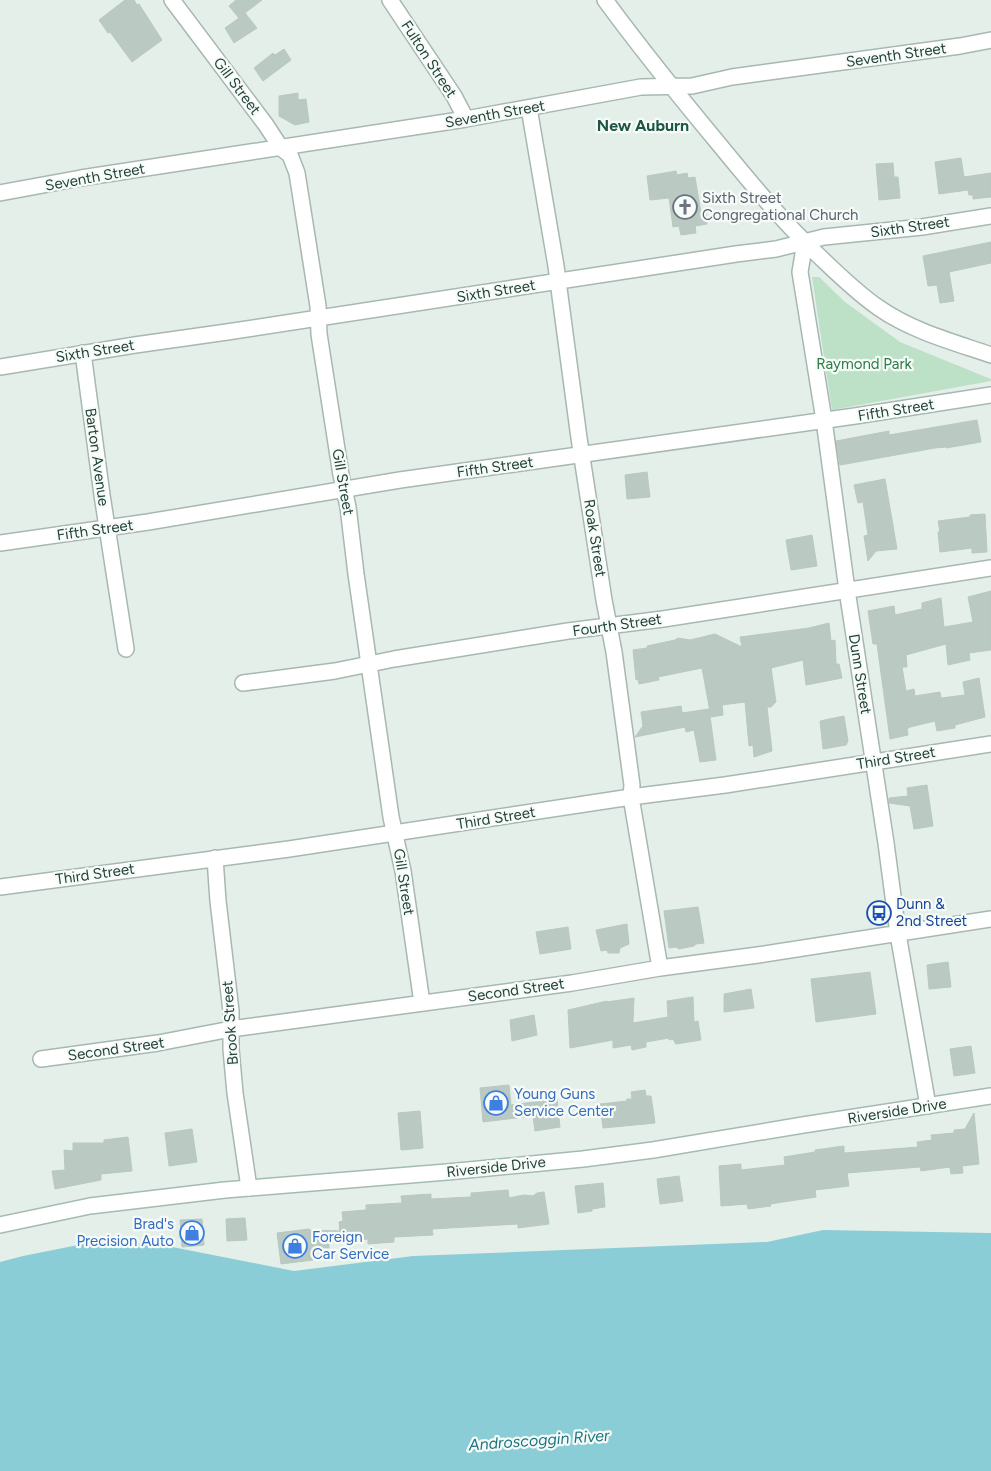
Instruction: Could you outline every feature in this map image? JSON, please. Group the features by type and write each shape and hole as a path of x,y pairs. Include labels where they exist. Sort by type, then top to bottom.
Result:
{"street":[{"name":"Gill Street","path":"172,0 266,125 281,148 290,155 297,173 320,343 348,506 391,817 396,832 422,1003"},
{"name":"Fulton Street","path":"390,0 454,96 466,119"},
{"path":"605,0 765,200 805,242 852,286 879,308 912,326 991,355"},
{"name":"Seventh Street","path":"0,193 81,178 466,119 641,87 692,86 732,77 822,66 991,40"},
{"name":"Roak Street","path":"529,108 558,282 582,455 624,720 632,784 631,797 660,968"},
{"name":"Sixth Street","path":"0,367 776,249 824,238 991,216"},
{"name":"Dunn Street","path":"805,242 800,272 824,420 898,934 928,1106"},
{"name":"Barton Avenue","path":"83,353 126,649"},
{"name":"Fifth Street","path":"0,543 107,528 400,480 991,395"},
{"name":"Fourth Street","path":"243,683 335,671 413,656 991,568"},
{"name":"Third Street","path":"0,887 289,849 991,744"},
{"name":"Brook Street","path":"215,858 231,1028 235,1093 249,1188"},
{"name":"Second Street","path":"41,1059 158,1043 231,1028 572,983 660,968 991,919"},
{"name":"Riverside Drive","path":"0,1225 90,1206 249,1188 447,1172 583,1159 653,1150 991,1096"}],"green space":[{"name":"Raymond Park","path":"812,277 819,277 845,302 900,342 991,379 991,381 832,410"}],"water":[{"name":"Androscoggin River","path":"823,1230 991,1233 991,1471 0,1471 0,1262 98,1241 162,1245 294,1271 413,1256 767,1242"}],"building":[{"path":"125,0 134,0 137,5 139,4 162,40 132,62 99,20"},
{"path":"236,0 262,0 245,13 257,28 234,43 225,28 239,18 229,6"},
{"path":"284,49 291,60 263,81 254,68 273,53 275,55"},
{"path":"298,93 298,100 306,99 309,122 295,125 279,116 279,96"},
{"path":"961,158 964,177 991,173 991,197 973,199 973,195 969,195 968,190 939,194 935,162"},
{"path":"893,163 894,177 898,177 900,198 879,200 876,164"},
{"name":"Sixth Street Congregational Church","path":"676,171 677,175 687,173 688,178 695,177 701,213 706,213 707,224 695,226 696,233 681,235 679,226 673,227 669,198 650,200 647,176"},
{"path":"991,242 991,263 949,272 954,301 940,303 937,285 928,286 923,256"},
{"path":"977,420 981,442 840,465 836,441 889,431 889,435"},
{"path":"647,472 650,497 627,499 625,475"},
{"path":"885,479 897,549 876,551 868,561 864,536 868,535 863,502 858,503 854,485"},
{"path":"985,514 987,552 972,553 972,548 940,552 938,521"},
{"path":"812,535 817,566 791,570 786,540"},
{"path":"991,591 991,650 969,653 970,660 948,665 946,644 906,655 907,667 902,667 906,691 914,689 915,696 940,692 941,698 965,695 963,682 979,678 985,717 955,725 955,728 937,731 935,721 910,727 907,729 908,735 890,739 877,644 873,644 868,611 894,606 895,615 922,609 922,603 941,598 944,627 973,622 968,597"},
{"path":"829,623 831,641 835,640 836,664 839,664 842,678 806,685 803,660 771,668 776,702 771,707 767,707 772,751 754,757 753,745 749,746 745,702 722,705 723,715 711,717 702,668 658,677 659,680 639,684 638,679 636,680 633,650 647,648 647,646 678,638 690,640 715,634 742,647 740,637 809,628"},
{"path":"681,706 682,713 709,709 716,760 700,762 694,730 686,732 685,727 635,737 643,726 641,712"},
{"path":"844,716 848,741 846,745 823,749 820,721"},
{"path":"927,785 933,826 914,829 910,806 889,803 889,798 908,796 907,788"},
{"path":"698,907 704,943 679,949 676,947 669,948 664,911"},
{"path":"627,924 629,944 620,948 619,953 608,953 607,950 601,951 596,930"},
{"path":"568,927 571,949 540,954 536,932"},
{"path":"948,962 951,987 929,989 927,965"},
{"path":"870,972 876,1014 816,1022 811,979"},
{"path":"751,989 754,1008 724,1012 724,994"},
{"path":"693,997 694,1022 698,1021 701,1040 676,1044 673,1039 669,1040 669,1038 646,1042 646,1047 632,1050 631,1045 613,1048 613,1040 570,1048 568,1010 607,1001 634,998 633,1023 668,1017 667,1001"},
{"path":"534,1015 537,1035 512,1041 510,1020"},
{"path":"971,1046 975,1073 954,1076 950,1049"},
{"path":"509,1085 511,1105 557,1099 560,1127 535,1131 533,1116 483,1122 480,1088"},
{"path":"645,1090 646,1096 651,1096 655,1123 603,1128 600,1104 627,1101 627,1099 632,1099 631,1092"},
{"path":"420,1111 423,1148 401,1150 398,1113"},
{"path":"974,1113 979,1164 962,1166 963,1173 951,1174 950,1167 921,1171 920,1167 847,1173 849,1186 815,1190 816,1197 748,1209 747,1204 721,1206 719,1166 741,1164 741,1170 785,1165 784,1157 844,1146 844,1153 918,1147 917,1142 932,1140 931,1135 954,1133 954,1130 965,1129"},
{"path":"192,1129 197,1162 169,1166 165,1133"},
{"path":"128,1137 132,1171 101,1174 101,1180 55,1189 52,1171 65,1170 64,1150 73,1151 73,1143 104,1143 104,1140"},
{"path":"679,1176 683,1201 660,1204 657,1179"},
{"path":"603,1183 605,1207 578,1213 575,1186"},
{"path":"508,1190 509,1198 524,1195 533,1196 544,1192 549,1224 518,1228 518,1224 432,1229 433,1235 394,1237 394,1242 368,1244 368,1239 329,1242 329,1248 311,1247 313,1260 281,1264 277,1233 309,1229 340,1231 339,1222 343,1221 342,1212 366,1210 366,1205 402,1203 401,1196 431,1194 431,1199 471,1197 471,1193"},
{"path":"245,1218 247,1240 227,1241 226,1219"},
{"name":"Brad's Precision Auto","path":"202,1219 204,1245 182,1247 180,1220"}],"place":[{"name":"Sixth Street Congregational Church","path":"685,207"},
{"name":"Dunn & 2nd Street","path":"879,913"},
{"name":"Young Guns Service Center","path":"496,1103"},
{"name":"Brad's Precision Auto","path":"192,1233"},
{"name":"Foreign Car Service","path":"295,1246"}],"district":[{"name":"New Auburn","path":"643,125"}]}
